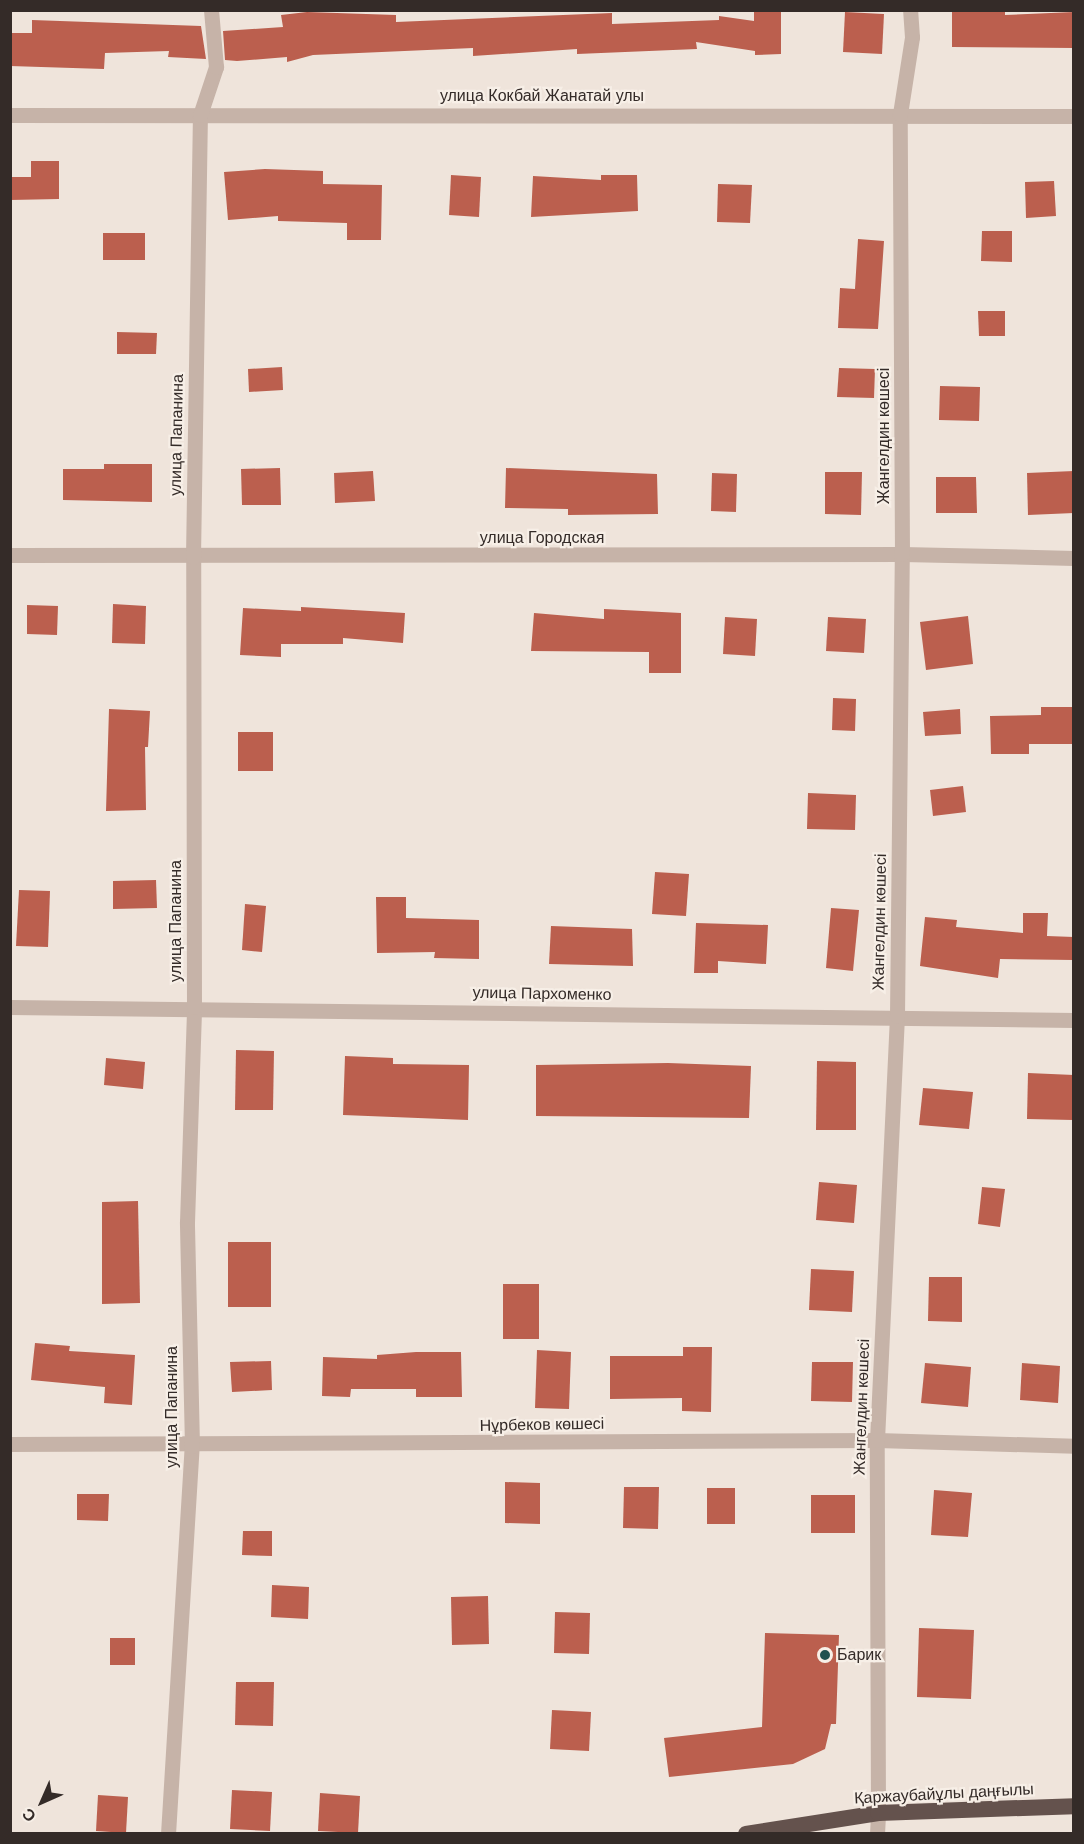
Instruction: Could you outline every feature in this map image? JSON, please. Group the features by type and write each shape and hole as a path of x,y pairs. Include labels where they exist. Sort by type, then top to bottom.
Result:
{"highway":[{"name":"Қаржаубайұлы даңғылы","path":"746,1833 878,1813 1074,1806"}],"street":[{"name":"улица Папанина","path":"168,1833 192,1446 187,1222 195,1007 193,557 200,115 216,67 211,10"},
{"name":"Жангелдин көшесі","path":"877,1833 877,1440 897,1016 902,554 900,114 912,37 910,10"},
{"name":"улица Кокбай Жанатай улы","path":"10,115 900,114 1074,116"},
{"name":"улица Городская","path":"10,555 193,557 902,554 1074,558"},
{"name":"улица Пархоменко","path":"10,1007 195,1007 1074,1020"},
{"name":"Нұрбеков көшесі","path":"10,1444 192,1446 877,1440 1074,1446"}],"building":[{"path":"754,10 781,10 781,54 755,55 755,51 696,42 697,49 577,54 577,49 473,56 473,48 313,55 287,62 287,57 237,61 225,60 223,31 283,27 281,15 307,12 396,15 396,22 612,13 612,24 719,20 719,16 754,21"},
{"path":"952,10 1005,10 1005,15 1074,12 1074,48 952,47"},
{"path":"845,12 884,14 882,54 843,52"},
{"path":"32,20 201,26 206,59 168,57 169,51 105,53 104,69 10,66 10,33 32,33"},
{"path":"31,161 59,161 59,199 10,200 10,177 31,177"},
{"path":"265,169 323,171 323,184 382,185 381,240 347,240 347,223 278,221 278,216 228,220 224,172"},
{"path":"451,175 481,177 479,217 449,215"},
{"path":"601,175 637,175 638,211 531,217 533,176 601,180"},
{"path":"1054,181 1056,216 1026,218 1025,182"},
{"path":"718,184 752,185 750,223 717,222"},
{"path":"982,231 1012,231 1012,262 981,261"},
{"path":"103,233 145,233 145,260 103,260"},
{"path":"858,239 884,241 878,329 838,328 840,288 855,289"},
{"path":"978,311 1005,311 1005,336 979,336"},
{"path":"117,332 157,333 156,354 117,354"},
{"path":"282,367 283,390 249,392 248,369"},
{"path":"839,368 875,369 874,398 837,397"},
{"path":"940,386 980,387 979,421 939,420"},
{"path":"104,464 152,464 152,502 63,500 63,469 104,469"},
{"path":"280,468 281,505 242,505 241,469"},
{"path":"506,468 657,474 658,514 568,515 568,509 505,508"},
{"path":"373,471 375,501 335,503 334,473"},
{"path":"1074,471 1074,513 1028,515 1027,473"},
{"path":"825,472 862,472 861,515 825,514"},
{"path":"712,473 737,474 736,512 711,511"},
{"path":"936,477 976,477 977,513 936,513"},
{"path":"113,604 146,606 145,644 112,643"},
{"path":"27,605 58,606 57,635 27,634"},
{"path":"301,607 405,613 403,643 343,638 343,644 281,644 281,657 240,655 243,608 301,611"},
{"path":"604,609 681,613 681,673 649,673 649,652 531,651 534,613 604,619"},
{"path":"968,616 973,664 926,670 920,622"},
{"path":"725,617 757,619 755,656 723,654"},
{"path":"828,617 866,619 864,653 826,651"},
{"path":"833,698 856,699 855,731 832,730"},
{"path":"1041,707 1074,707 1074,744 1029,744 1029,754 991,754 990,716 1041,715"},
{"path":"109,709 150,711 148,747 145,747 146,810 106,811"},
{"path":"960,709 961,734 925,736 923,712"},
{"path":"238,732 273,732 273,771 238,771"},
{"path":"963,786 966,812 933,816 930,790"},
{"path":"808,793 856,795 855,830 807,829"},
{"path":"655,872 689,874 686,916 652,914"},
{"path":"156,880 157,908 113,909 113,881"},
{"path":"19,890 50,891 48,947 16,946"},
{"path":"376,897 406,897 406,918 479,920 479,959 434,958 435,952 377,953"},
{"path":"245,904 266,906 262,952 242,950"},
{"path":"831,908 859,910 853,971 826,968"},
{"path":"1023,913 1048,913 1047,936 1074,937 1074,960 1000,959 998,978 920,966 925,917 957,920 956,927 1023,933"},
{"path":"696,923 768,925 766,964 718,961 718,973 694,973"},
{"path":"551,926 632,929 633,966 549,964"},
{"path":"236,1050 274,1051 273,1110 235,1110"},
{"path":"345,1056 393,1058 393,1064 469,1065 468,1120 343,1115"},
{"path":"106,1058 145,1062 143,1089 104,1085"},
{"path":"817,1061 856,1062 856,1130 816,1130"},
{"path":"668,1063 751,1066 749,1118 536,1116 536,1065"},
{"path":"1028,1073 1074,1075 1073,1120 1027,1119"},
{"path":"923,1088 973,1092 969,1129 919,1125"},
{"path":"819,1182 857,1185 854,1223 816,1220"},
{"path":"982,1187 1005,1189 1000,1227 978,1224"},
{"path":"138,1201 140,1303 102,1304 102,1202"},
{"path":"228,1242 271,1242 271,1307 228,1307"},
{"path":"811,1269 854,1271 852,1312 809,1310"},
{"path":"929,1277 962,1277 962,1322 928,1321"},
{"path":"503,1284 539,1284 539,1339 503,1339"},
{"path":"35,1343 70,1346 69,1351 135,1355 132,1405 104,1403 105,1387 31,1380"},
{"path":"683,1347 712,1347 711,1412 682,1411 682,1398 610,1399 610,1356 683,1356"},
{"path":"537,1350 571,1352 569,1409 535,1408"},
{"path":"461,1352 462,1397 416,1397 416,1389 351,1389 350,1397 322,1396 323,1357 377,1359 377,1355"},
{"path":"271,1361 272,1390 232,1392 230,1362"},
{"path":"812,1362 853,1362 852,1402 811,1401"},
{"path":"925,1363 971,1367 968,1407 921,1403"},
{"path":"1022,1363 1060,1366 1058,1403 1020,1400"},
{"path":"505,1482 540,1483 540,1524 505,1523"},
{"path":"624,1487 659,1487 658,1529 623,1528"},
{"path":"707,1488 735,1488 735,1524 707,1524"},
{"path":"934,1490 972,1493 968,1537 931,1535"},
{"path":"77,1494 109,1494 108,1521 77,1520"},
{"path":"811,1495 855,1495 855,1533 811,1533"},
{"path":"243,1531 272,1531 272,1556 242,1555"},
{"path":"272,1585 309,1587 308,1619 271,1617"},
{"path":"488,1596 489,1644 452,1645 451,1597"},
{"path":"555,1612 590,1613 589,1654 554,1653"},
{"path":"919,1628 974,1630 971,1699 917,1697"},
{"path":"765,1633 839,1635 836,1724 831,1724 825,1749 793,1764 669,1777 664,1738 762,1727"},
{"path":"110,1638 135,1638 135,1665 110,1665"},
{"path":"236,1682 274,1682 273,1726 235,1725"},
{"path":"552,1710 591,1712 589,1751 550,1749"},
{"path":"232,1790 272,1792 270,1831 230,1829"},
{"path":"320,1793 360,1796 358,1833 318,1831"},
{"path":"98,1795 128,1797 126,1833 96,1831"}],"place":[{"name":"Барик","path":"825,1655"}]}
